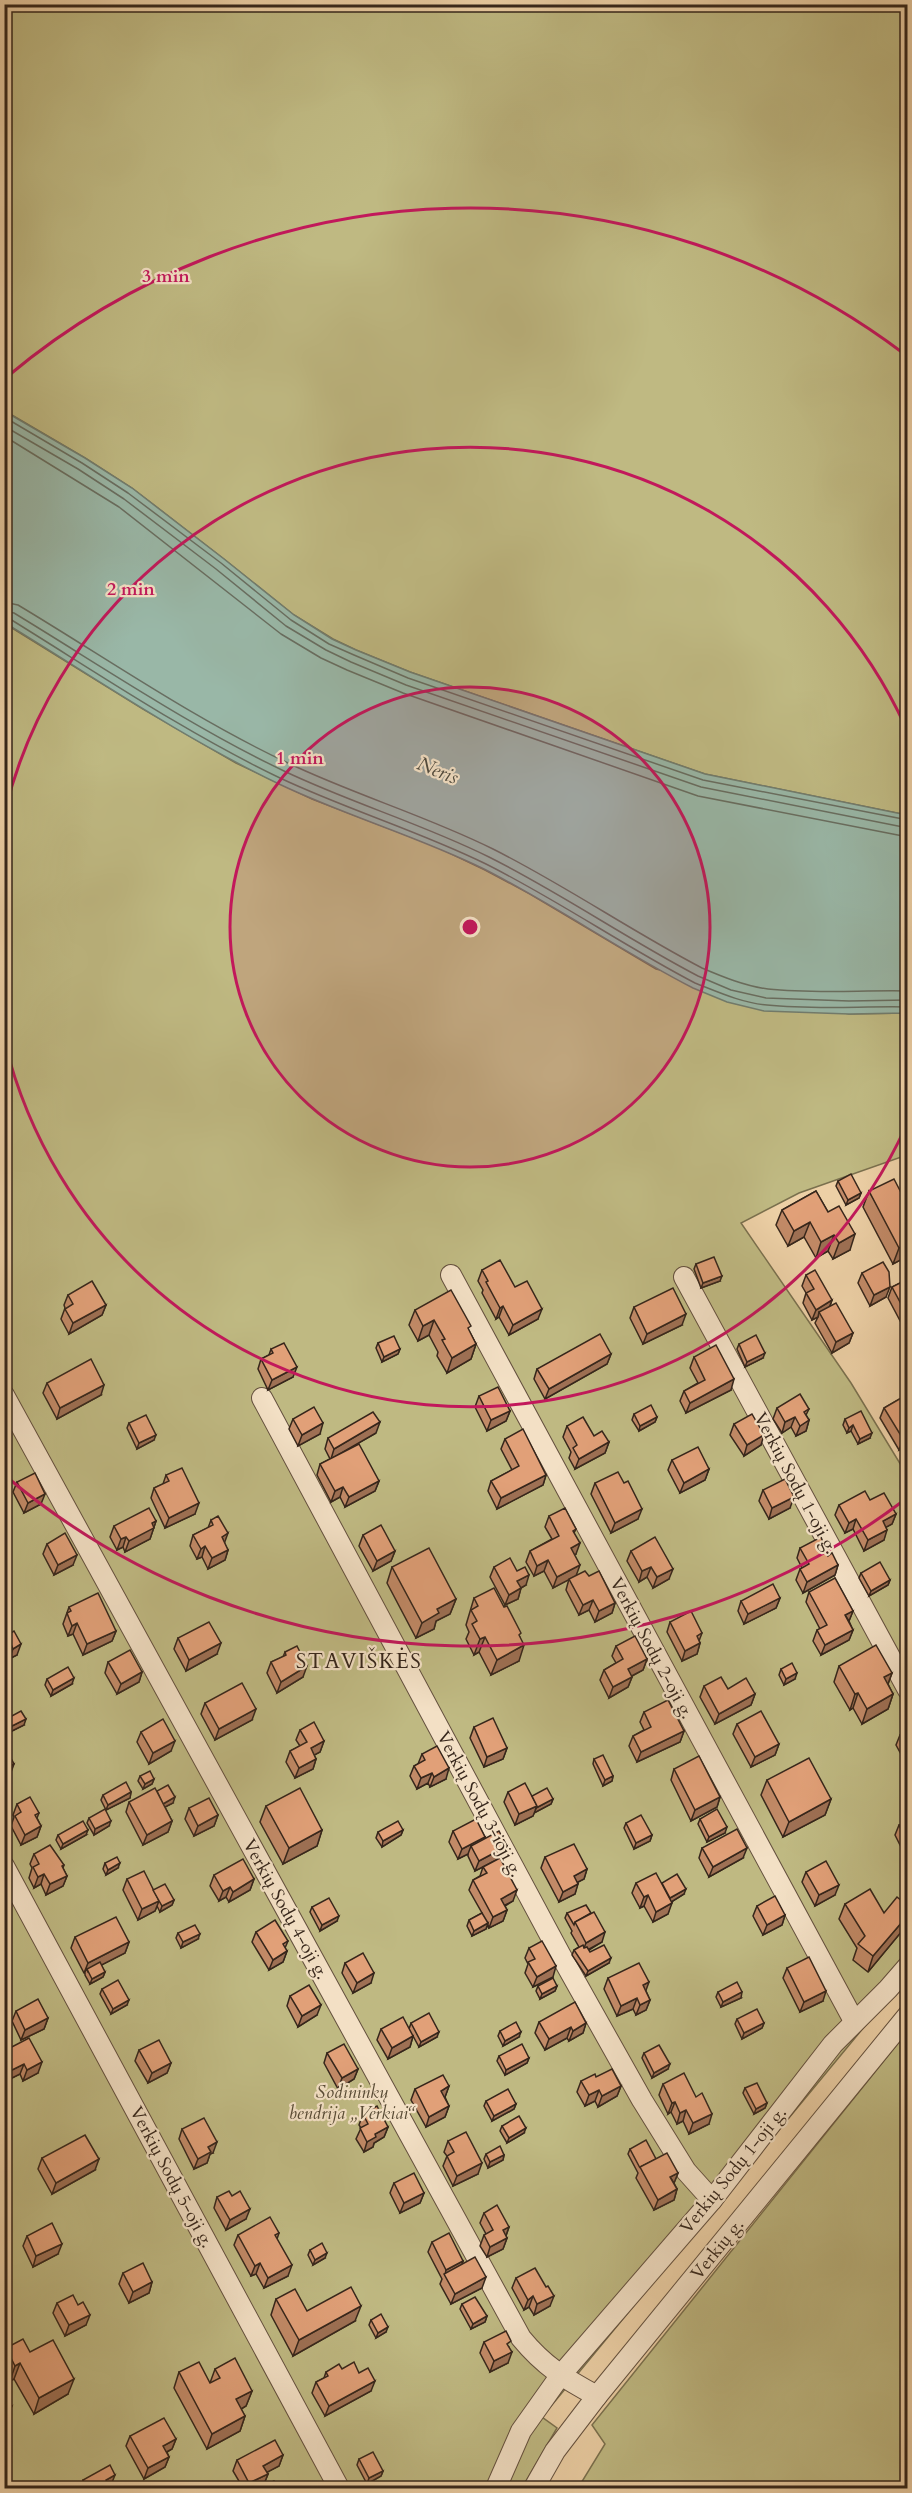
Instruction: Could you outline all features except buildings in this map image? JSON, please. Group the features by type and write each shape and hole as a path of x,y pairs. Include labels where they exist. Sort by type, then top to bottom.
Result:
{"street":[{"name":"Verkių Sodų 2-oji g.","path":"451,1275 854,2021"},
{"name":"Verkių Sodų 1-oji g.","path":"684,1277 908,1690"},
{"name":"Verkių Sodų 4-oji g.","path":"4,1395 521,2338 539,2359 560,2376 597,2396"},
{"name":"Verkių Sodų 3-ioji g.","path":"262,1398 624,2069 686,2171 712,2200"},
{"name":"Verkių Sodų 5-oji g.","path":"4,1866 339,2488"},
{"name":"Verkių Sodų 1-oji g.","path":"560,2376 712,2200 833,2044 908,1966"},
{"name":"Verkių g.","path":"534,2488 555,2451 597,2396 908,2015"},
{"path":"496,2488 521,2432 560,2376"}],"green space":[{"path":"5,5 907,5 907,815 705,774 410,672 356,650 294,615 132,488 5,411"},
{"name":"Sodininkų bendrija „Verkiai“","path":"4,623 143,709 236,763 312,799 437,847 485,870 656,969 849,1014 907,1013 907,1155 799,1193 741,1223 851,1383 907,1475 907,1975 542,2417 557,2428 522,2488 5,2488"},
{"path":"907,2032 907,2488 578,2488 605,2444 592,2425"}],"water":[{"name":"Neris","path":"4,411 132,488 294,615 332,639 356,650 410,672 705,774 907,815 907,1013 849,1014 764,1011 727,1002 693,988 484,869 433,846 304,795 243,766 140,707 5,623"}],"district":[{"name":"STAVIŠKĖS","path":"359,1661"}]}
